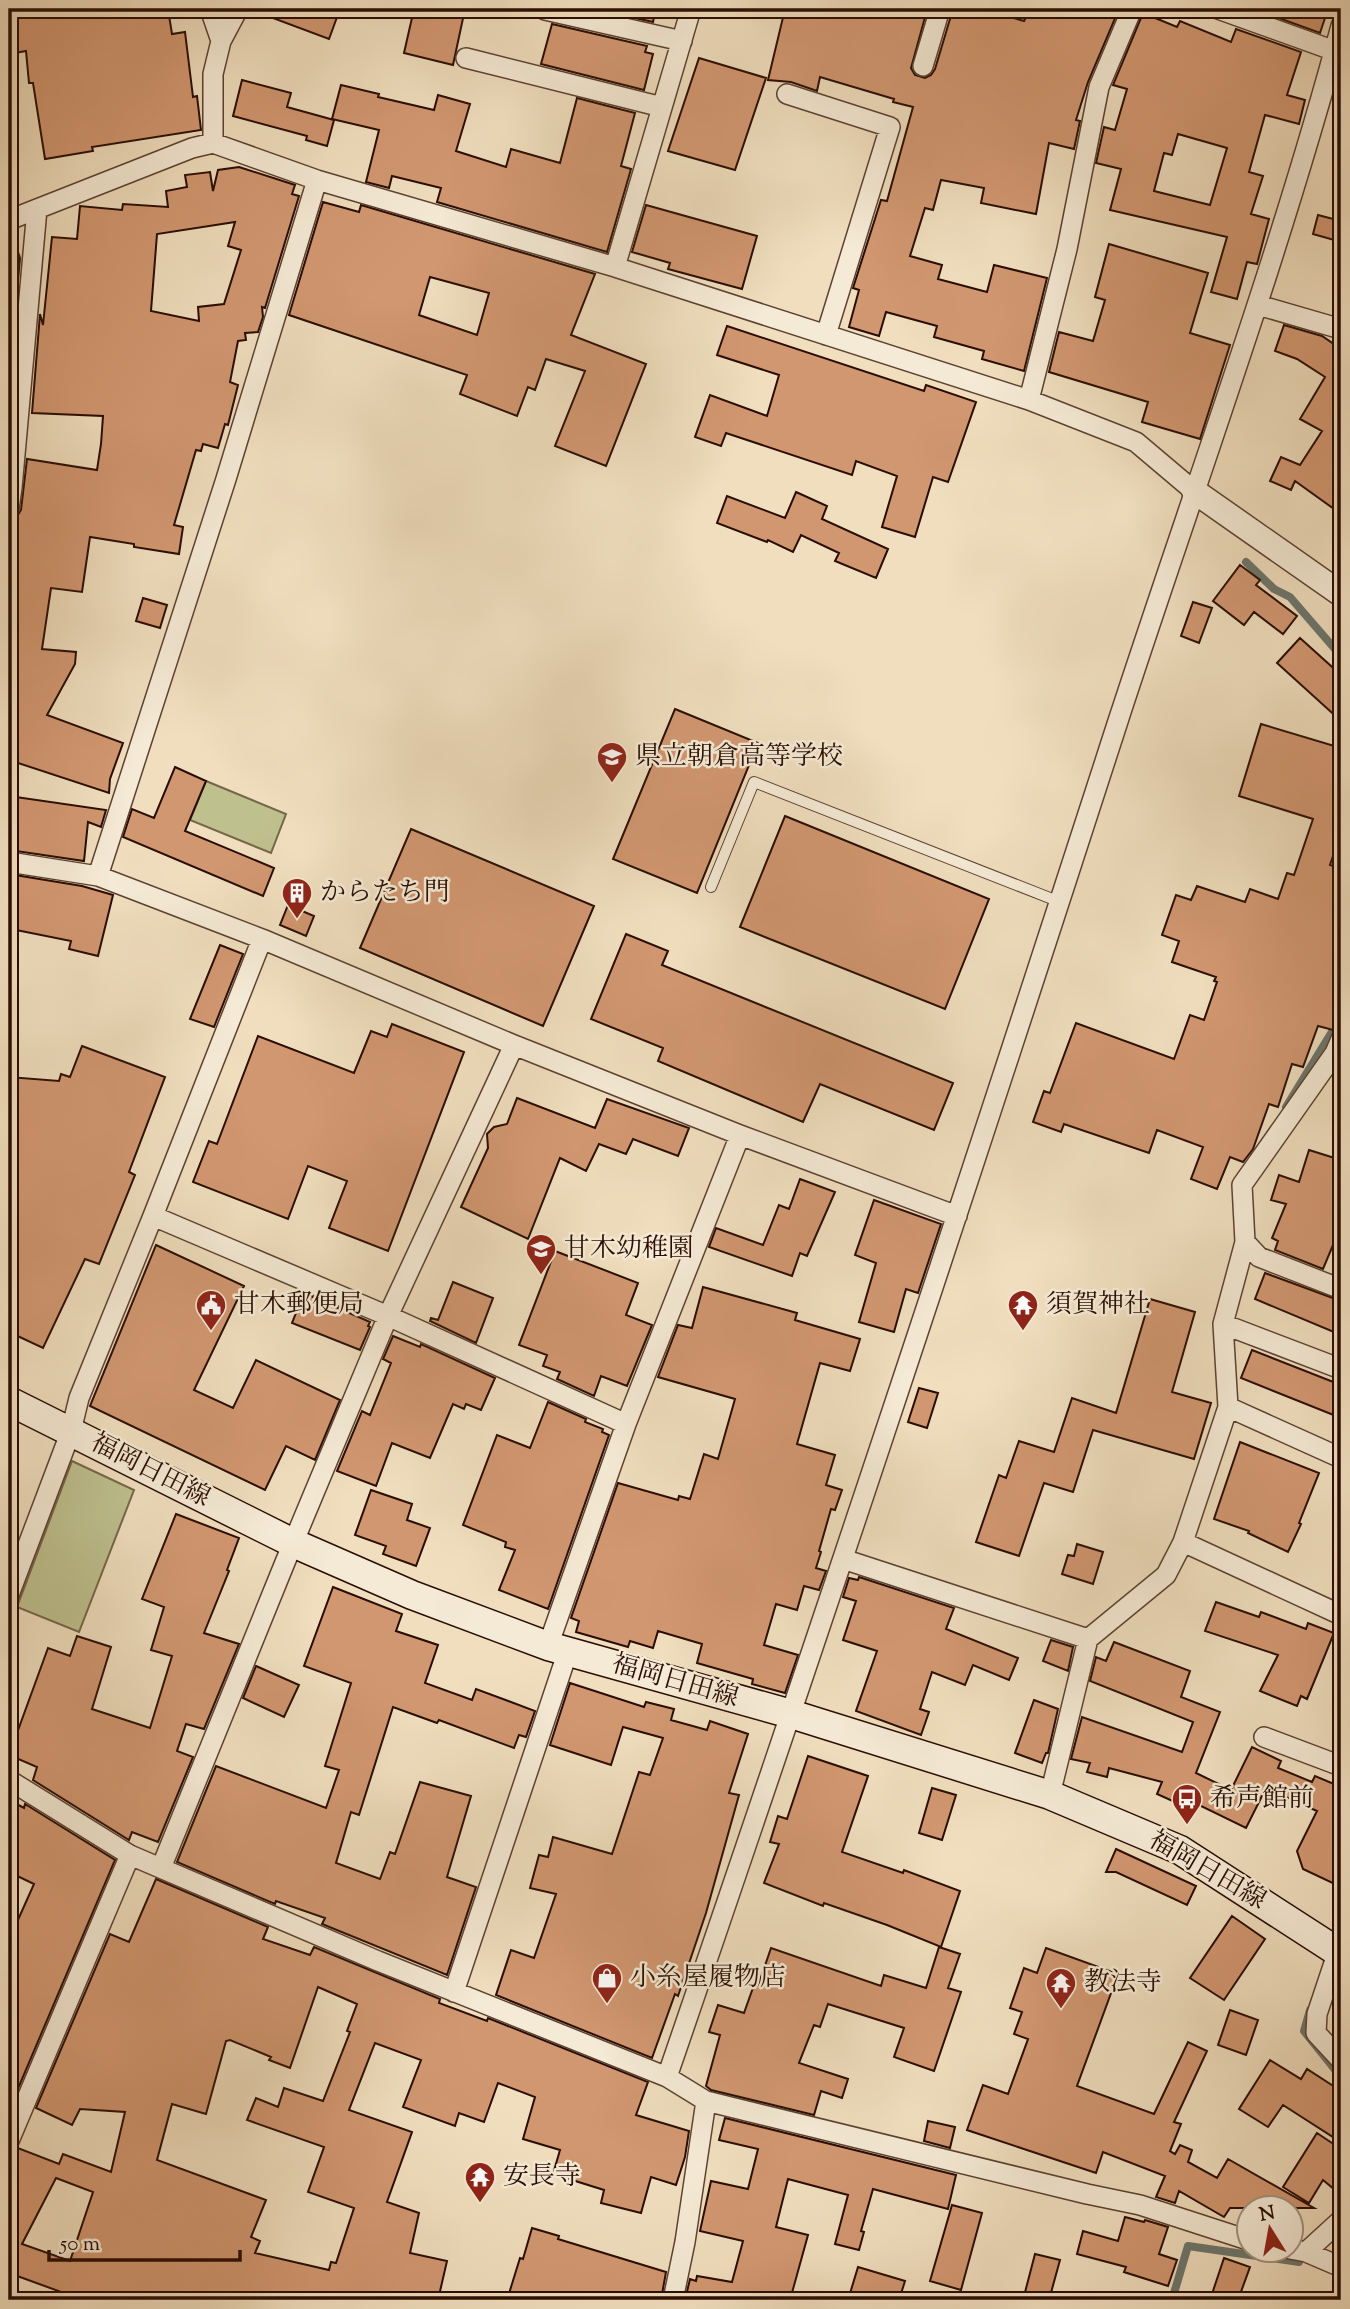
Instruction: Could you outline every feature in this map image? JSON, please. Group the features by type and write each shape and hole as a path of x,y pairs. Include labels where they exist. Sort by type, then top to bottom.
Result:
{"main road":[{"name":"福岡日田線","path":"9,1401 293,1542 412,1595 558,1649 791,1714 1050,1795 1180,1850 1340,1949"}],"street":[{"path":"210,9 221,41"},
{"path":"213,143 213,74 221,41 238,9"},
{"path":"615,267 691,9"},
{"path":"923,66 940,9"},
{"path":"1029,400 1067,249 1099,87 1132,9"},
{"path":"1218,9 1335,51"},
{"path":"545,10 682,41"},
{"path":"667,2077 844,1559 1194,491 1258,305 1341,26"},
{"path":"466,58 662,107"},
{"path":"787,94 890,127 826,335"},
{"path":"9,220 192,148 213,143 317,180 615,267 1029,400 1136,442 1194,491 1341,594"},
{"path":"98,876 226,479 317,180"},
{"path":"9,508 37,209"},
{"path":"1258,305 1341,329"},
{"path":"9,862 98,876 262,939 514,1045 740,1135 957,1216"},
{"path":"9,1595 71,1431 79,1398 262,939"},
{"path":"1050,1795 1088,1639 1166,1575 1183,1542 1228,1407 1223,1324 1244,1243 1242,1185 1328,1064 1341,1039"},
{"path":"161,1868 388,1316 514,1045"},
{"path":"454,1992 626,1424 740,1135"},
{"path":"153,1216 388,1316 626,1424"},
{"path":"1244,1243 1259,1257 1341,1289"},
{"path":"1223,1324 1341,1368"},
{"path":"1228,1407 1341,1458"},
{"path":"1183,1542 1341,1615"},
{"path":"844,1559 1088,1639"},
{"path":"1264,1737 1341,1766"},
{"path":"9,1780 130,1854 454,1992 667,2077 706,2101 1140,2205 1234,2235"},
{"path":"9,2141 130,1854"},
{"path":"1340,1949 1317,2014 1316,2033 1341,2060"},
{"path":"673,2300 685,2242 706,2101"},
{"path":"1304,2246 1341,2220"},
{"path":"1304,2252 1341,2267"}],"lane":[{"path":"711,887 754,782 1060,902"}],"green space":[{"path":"206,781 286,814 271,853 190,820"},
{"path":"72,1461 134,1490 79,1632 17,1607"}],"building":[{"path":"9,9 168,9 172,34 185,32 193,97 197,96 201,130 92,147 93,151 45,159 33,83 29,83 26,51 9,54"},
{"path":"340,9 329,39 254,11"},
{"path":"414,9 465,9 453,65 404,53"},
{"path":"595,9 656,9 653,22"},
{"path":"785,9 927,10 911,68 915,75 925,78 935,69 953,9 981,9 1024,21 1030,9 1119,9 1088,82 1076,120 1080,121 1074,149 1049,143 1036,214 981,203 984,188 941,180 933,210 925,208 910,256 942,265 938,279 987,292 994,265 1047,278 1024,371 982,359 984,351 934,337 937,326 886,312 879,336 849,327 859,290 853,288 881,200 887,201 913,107 820,77 817,91 791,82 768,80"},
{"path":"1254,9 1328,9 1320,33"},
{"path":"1143,13 1177,27 1180,21 1231,42 1236,29 1301,52 1287,95 1305,100 1299,124 1265,115 1249,172 1263,176 1251,214 1269,219 1257,264 1247,262 1237,299 1211,292 1227,237 1110,210 1121,169 1096,163 1104,127 1115,130 1127,89 1113,85","holes":["1178,134 1227,148 1210,205 1154,191 1164,153 1172,155"]},
{"path":"552,24 647,46 645,52 653,54 644,90 541,64"},
{"path":"699,58 766,78 735,170 668,151"},
{"path":"242,80 291,93 287,107 334,120 327,146 306,140 307,136 233,116"},
{"path":"341,85 434,110 438,95 470,104 456,151 506,167 511,149 560,163 577,98 635,113 621,166 631,169 607,252 437,202 441,188 392,176 389,188 366,182 379,130 332,119"},
{"path":"239,167 295,185 292,194 299,196 265,308 262,307 263,317 258,332 245,333 246,340 238,341 230,382 238,385 228,425 225,424 218,448 203,444 201,451 196,450 174,525 183,527 179,554 90,537 82,592 51,588 42,649 76,652 75,664 47,715 123,743 110,779 109,793 9,760 9,574 27,459 97,470 101,444 103,416 32,413 40,314 43,325 52,237 77,239 80,206 122,210 123,204 168,207 166,191 187,187 185,175 210,172 213,191 218,170","holes":["235,222 228,246 241,250 224,304 198,307 199,321 151,311 157,234"]},
{"path":"323,202 359,212 361,205 595,274 571,335 646,364 606,466 555,446 585,371 546,359 535,390 528,387 517,416 460,394 467,375 289,315","holes":["430,277 489,293 477,335 419,315"]},
{"path":"646,205 757,236 742,289 668,269 670,263 632,252"},
{"path":"1318,215 1341,221 1341,242 1313,234"},
{"path":"9,234 12,234 20,258 14,326 9,325"},
{"path":"1109,244 1208,273 1190,333 1230,345 1200,439 1142,422 1148,402 1049,372 1059,332 1093,341 1105,300 1095,297"},
{"path":"1284,325 1322,336 1341,349 1341,514 1295,481 1291,490 1270,481 1281,457 1300,465 1322,431 1300,419 1325,377 1297,359 1275,351"},
{"path":"727,326 924,391 926,385 976,402 948,482 933,477 915,537 882,527 897,476 856,461 852,475 726,433 721,446 695,437 710,395 767,416 779,375 717,355"},
{"path":"796,492 827,506 822,519 888,549 876,578 835,561 839,553 801,535 793,552 768,540 767,542 717,523 727,496 785,518"},
{"path":"1240,565 1260,580 1256,585 1297,616 1283,634 1254,612 1244,625 1213,601"},
{"path":"143,598 167,605 160,628 136,621"},
{"path":"1193,602 1212,608 1199,643 1181,636"},
{"path":"1300,638 1341,675 1341,721 1277,663"},
{"path":"675,709 758,743 697,893 613,859"},
{"path":"1261,724 1341,748 1341,833 1330,865 1341,869 1341,1027 1333,1030 1318,1026 1303,1067 1292,1064 1278,1107 1269,1104 1253,1149 1243,1162 1230,1157 1217,1189 1191,1179 1203,1147 1157,1130 1149,1153 1064,1124 1061,1132 1033,1122 1044,1091 1050,1093 1076,1023 1174,1059 1190,1015 1204,1020 1217,982 1214,981 1216,977 1172,962 1179,941 1162,935 1176,895 1191,900 1197,886 1245,902 1250,889 1278,899 1287,873 1294,875 1313,819 1239,796"},
{"path":"175,767 206,781 185,831 274,868 263,896 123,837 132,809 154,818"},
{"path":"9,796 106,810 101,827 88,822 84,861 9,850"},
{"path":"785,816 989,899 945,1009 740,927"},
{"path":"411,829 594,906 543,1026 360,948"},
{"path":"9,874 82,886 113,895 98,956 69,949 71,941 11,929 16,903 9,902"},
{"name":"からたち門","path":"288,905 314,916 306,936 280,925"},
{"path":"626,934 668,951 662,965 953,1083 934,1130 820,1084 803,1122 658,1061 663,1048 591,1019"},
{"path":"220,945 243,954 214,1027 190,1019"},
{"path":"392,1024 464,1052 388,1251 329,1228 347,1181 308,1166 288,1219 193,1182 209,1141 217,1144 258,1036 354,1073 371,1031 387,1037"},
{"path":"82,1046 165,1077 129,1172 135,1175 99,1264 85,1259 43,1348 9,1332 9,1158 17,1136 9,1136 9,1077 59,1081 61,1074 70,1077"},
{"path":"517,1098 595,1128 607,1099 689,1128 678,1156 633,1139 626,1154 599,1144 586,1171 560,1158 528,1239 461,1207 488,1148 487,1134 494,1127 507,1124"},
{"path":"1309,1150 1341,1160 1341,1226 1323,1269 1275,1250 1278,1241 1272,1238 1286,1204 1271,1200 1279,1175 1299,1182"},
{"path":"800,1179 835,1192 807,1256 800,1253 792,1276 709,1247 716,1228 763,1245 779,1205 789,1209"},
{"path":"874,1200 941,1224 918,1293 906,1289 894,1332 859,1322 876,1263 855,1255"},
{"path":"156,1245 244,1286 194,1390 233,1408 256,1360 340,1400 315,1460 286,1446 265,1490 90,1406"},
{"path":"555,1251 638,1283 626,1315 652,1325 627,1386 601,1376 594,1396 557,1379 560,1372 543,1366 547,1355 519,1345"},
{"path":"1265,1273 1341,1301 1341,1335 1255,1299"},
{"path":"453,1282 493,1298 476,1343 430,1321 431,1318 438,1320"},
{"path":"703,1287 797,1313 795,1320 860,1339 850,1371 820,1363 797,1444 835,1455 826,1485 842,1490 835,1510 831,1509 819,1551 821,1552 816,1568 826,1571 819,1590 804,1586 797,1610 776,1604 764,1645 798,1655 785,1693 752,1684 753,1679 697,1663 702,1644 658,1631 653,1648 630,1641 628,1647 576,1632 579,1621 571,1618 618,1483 678,1500 679,1496 690,1499 704,1454 718,1459 735,1399 658,1377 678,1325 692,1328"},
{"path":"304,1293 370,1322 360,1350 292,1323"},
{"path":"1150,1299 1195,1312 1172,1392 1211,1403 1194,1459 1093,1430 1073,1492 1044,1483 1019,1556 976,1542 999,1475 1006,1478 1019,1441 1054,1452 1072,1398 1116,1413"},
{"path":"393,1336 420,1347 421,1344 495,1378 481,1410 466,1404 464,1409 453,1404 430,1458 392,1443 376,1486 337,1471 362,1411 370,1415 391,1363 383,1359"},
{"path":"1252,1350 1341,1385 1341,1418 1241,1378"},
{"path":"919,1388 938,1393 927,1428 908,1422"},
{"path":"548,1402 586,1419 585,1422 603,1429 602,1432 609,1435 548,1609 499,1590 515,1550 505,1547 506,1542 463,1525 497,1435 530,1448"},
{"path":"1240,1442 1319,1473 1288,1552 1248,1533 1249,1531 1214,1519"},
{"path":"371,1490 412,1504 407,1520 430,1528 416,1566 383,1554 386,1546 355,1535"},
{"path":"176,1514 239,1538 204,1633 239,1644 204,1729 186,1724 177,1751 193,1757 158,1842 132,1832 129,1840 33,1780 37,1767 9,1755 48,1648 70,1656 77,1636 111,1647 92,1709 150,1728 172,1656 151,1650 164,1607 142,1599"},
{"path":"1077,1544 1103,1552 1093,1584 1062,1574 1068,1555 1074,1556"},
{"path":"859,1577 954,1608 946,1629 1018,1658 1009,1680 973,1665 965,1685 932,1672 920,1709 929,1712 921,1735 856,1711 877,1651 843,1640 856,1601 843,1597 849,1578 858,1580"},
{"path":"333,1587 402,1614 396,1631 438,1645 425,1683 472,1700 476,1689 535,1711 526,1737 519,1735 514,1748 439,1720 437,1723 393,1707 359,1815 351,1812 336,1863 380,1879 390,1852 395,1854 420,1782 471,1796 447,1877 476,1887 447,1975 322,1924 325,1918 276,1901 275,1904 177,1862 216,1766 326,1808 339,1770 325,1766 351,1683 304,1666"},
{"path":"1216,1602 1259,1617 1261,1612 1306,1629 1308,1623 1334,1633 1307,1699 1301,1696 1297,1706 1260,1691 1278,1655 1205,1631"},
{"path":"1051,1640 1073,1647 1068,1671 1043,1661"},
{"path":"1114,1642 1190,1671 1181,1697 1220,1712 1196,1773 1231,1790 1252,1747 1281,1761 1278,1768 1312,1782 1315,1776 1341,1787 1341,1887 1303,1869 1297,1851 1317,1811 1266,1788 1246,1828 1191,1801 1188,1808 1157,1794 1162,1782 1109,1768 1107,1777 1087,1772 1090,1763 1071,1759 1082,1717 1182,1752 1193,1722 1090,1681 1096,1657 1106,1661"},
{"path":"256,1666 299,1685 284,1717 243,1698"},
{"path":"570,1683 644,1707 646,1702 674,1709 671,1720 707,1730 710,1721 748,1734 729,1793 739,1795 706,1913 678,1996 675,1994 652,2058 496,1995 511,1950 534,1958 556,1894 530,1888 539,1855 548,1857 553,1837 612,1854 639,1772 650,1775 663,1738 623,1727 611,1765 550,1745"},
{"path":"1034,1700 1058,1709 1048,1753 1042,1763 1015,1753"},
{"path":"808,1756 868,1776 842,1852 903,1873 904,1870 960,1891 941,1947 887,1925 824,1903 823,1906 764,1883 779,1844 770,1842 778,1816 787,1819"},
{"path":"932,1788 956,1795 942,1840 919,1833"},
{"path":"9,1800 24,1808 25,1804 115,1860 14,2098 9,2095 9,1940 34,1884 9,1872"},
{"path":"1116,1849 1196,1886 1187,1905 1116,1872 1106,1872"},
{"path":"156,1879 268,1927 263,1939 310,1955 314,1947 440,1999 439,2003 487,2021 488,2018 648,2082 636,2115 689,2131 685,2157 676,2185 651,2177 641,2213 601,2203 604,2190 553,2174 560,2150 523,2139 535,2097 498,2083 484,2122 459,2113 455,2126 403,2107 421,2060 375,2043 349,2110 412,2132 387,2202 419,2213 410,2253 447,2261 438,2300 83,2300 9,2273 9,2153 18,2148 59,2164 63,2154 111,2172 125,2112 80,2109 72,2125 36,2108 110,1934 129,1942","holes":["318,1987 357,2004 347,2031 350,2032 323,2101 284,2088 278,2107 256,2098 247,2120 324,2147 308,2192 354,2208 336,2263 331,2262 329,2270 255,2253 260,2241 251,2237 266,2200 157,2160 172,2104 206,2114 226,2041 230,2040 271,2057 269,2060 290,2068","56,2178 93,2192 70,2261 22,2244"]},
{"path":"1232,1916 1265,1939 1224,2000 1190,1978"},
{"path":"939,1947 960,1954 948,1988 961,1992 934,2071 894,2057 904,2028 828,2004 820,2027 814,2025 799,2063 848,2079 842,2098 821,2091 814,2115 711,2090 706,2086 720,2035 709,2032 718,2005 744,2013 754,1985 758,1986 771,1948 881,1986 884,1975 926,1988"},
{"path":"1046,1948 1118,1974 1077,2086 1154,2114 1188,2042 1207,2051 1174,2122 1181,2124 1170,2151 1175,2154 1180,2145 1192,2150 1188,2162 1217,2178 1228,2159 1289,2194 1234,2194 1234,2208 1230,2208 1224,2217 1179,2191 1175,2203 1156,2197 1165,2176 1103,2152 1096,2173 967,2130 983,2085 1008,2094 1028,2039 1014,2034 1022,2012 1010,2008 1024,1968 1037,1973"},
{"path":"1230,2010 1258,2020 1246,2055 1218,2045"},
{"path":"1270,2060 1301,2079 1307,2069 1341,2091 1341,2124 1333,2137 1283,2105 1268,2127 1239,2109"},
{"path":"725,2118 956,2175 948,2209 873,2189 861,2231 864,2232 859,2250 835,2244 848,2195 788,2179 776,2227 808,2235 790,2300 685,2300 690,2279 696,2281 697,2276 732,2282 743,2241 700,2231 711,2181 748,2189 758,2149 719,2140"},
{"path":"928,2121 955,2127 950,2148 924,2141"},
{"path":"1317,2133 1341,2149 1334,2163 1341,2169 1341,2195 1323,2180 1309,2203 1304,2200 1304,2194 1294,2194 1283,2187"},
{"path":"952,2205 982,2213 961,2290 930,2281"},
{"path":"1125,2217 1168,2227 1159,2254 1177,2260 1168,2286 1124,2272 1126,2267 1077,2254 1083,2231 1118,2241"},
{"path":"532,2228 559,2236 558,2239 666,2272 661,2300 507,2300"},
{"path":"1035,2254 1060,2260 1049,2300 1023,2300"},
{"path":"1224,2258 1234,2261 1234,2264 1250,2267 1238,2300 1210,2300"},
{"path":"858,2267 905,2281 899,2300 848,2300"}],"waterway":[{"path":"1246,562 1274,589 1290,597 1341,656"},
{"path":"1286,1107 1341,1017"},
{"path":"1310,2010 1304,2031 1341,2077"},
{"path":"1172,2300 1188,2246 1234,2253"}],"place":[{"name":"県立朝倉高等学校","path":"612,784"},
{"name":"からたち門","path":"297,920"},
{"name":"甘木幼稚園","path":"541,1276"},
{"name":"甘木郵便局","path":"211,1332"},
{"name":"須賀神社","path":"1023,1332"},
{"name":"希声館前","path":"1187,1826"},
{"name":"小糸屋履物店","path":"607,2005"},
{"name":"教法寺","path":"1061,2010"},
{"name":"安長寺","path":"480,2204"}]}
